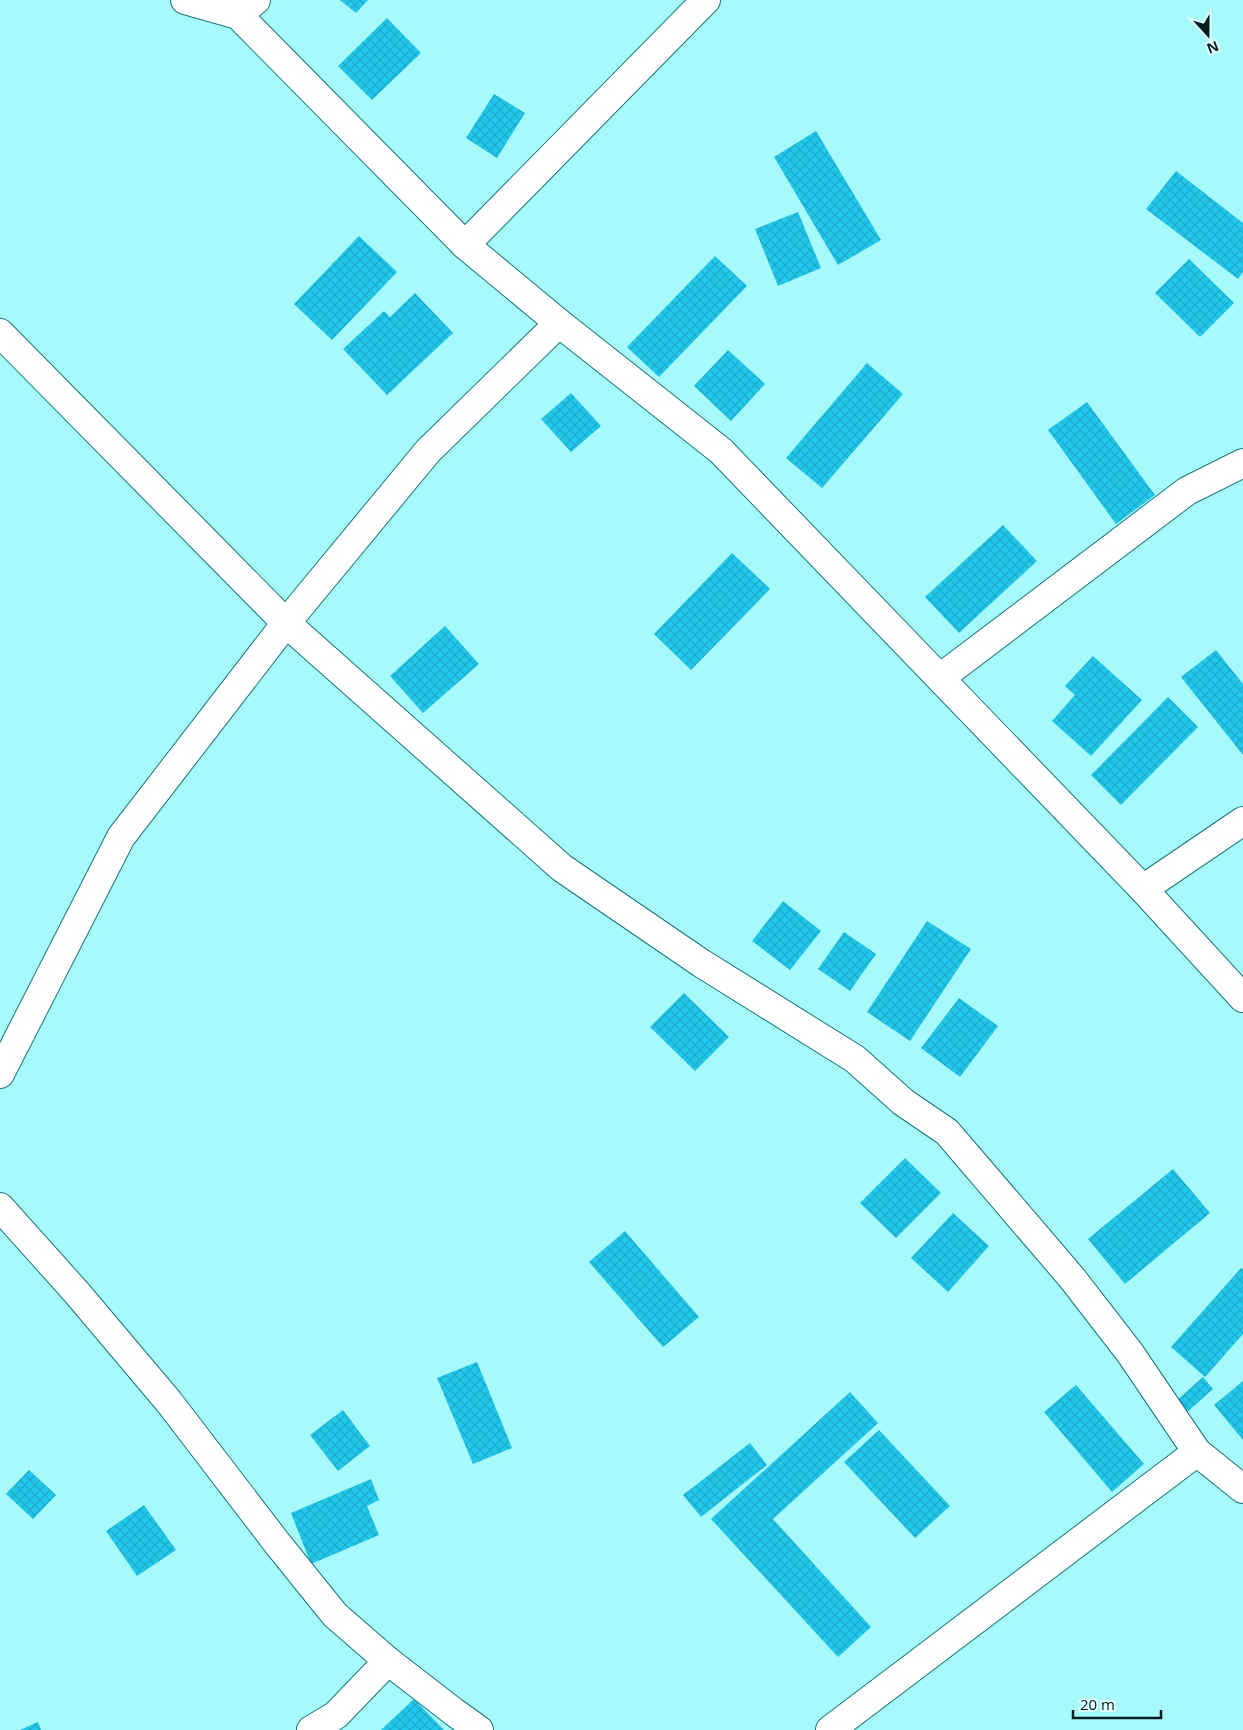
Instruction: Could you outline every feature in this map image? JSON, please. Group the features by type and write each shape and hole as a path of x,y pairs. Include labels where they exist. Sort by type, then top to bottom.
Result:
{"street":[{"path":"185,0 247,8 465,245 559,323 721,451 1143,890 1243,998"},
{"path":"465,245 706,0"},
{"path":"0,1074 121,837 286,623 428,451 559,323"},
{"path":"0,333 286,623 562,868 701,963 855,1060 903,1102 947,1132 1072,1278 1130,1354 1197,1452 1243,1490"},
{"path":"940,678 1186,491 1243,463"},
{"path":"1143,890 1243,821"},
{"path":"0,1207 77,1293 169,1402 335,1615 388,1661 479,1730"},
{"path":"830,1730 1197,1452"},
{"path":"311,1730 336,1715 388,1661"}],"building":[{"path":"340,0 368,0 356,13"},
{"path":"387,18 421,53 372,100 338,66"},
{"path":"494,94 525,113 497,158 466,138"},
{"path":"816,131 881,240 838,265 774,157"},
{"path":"1176,171 1243,223 1243,272 1238,279 1146,209"},
{"path":"798,212 821,268 778,286 755,229"},
{"path":"359,236 397,272 332,340 294,304"},
{"path":"715,256 747,286 659,377 627,347"},
{"path":"1189,259 1234,303 1200,337 1155,293"},
{"path":"415,293 453,333 387,395 343,349 384,311 390,317"},
{"path":"728,350 765,384 731,421 694,386"},
{"path":"867,363 903,394 822,488 786,458"},
{"path":"571,393 601,426 571,452 541,419"},
{"path":"1087,402 1155,495 1116,524 1048,430"},
{"path":"1003,525 1037,561 959,633 925,597"},
{"path":"732,553 770,589 691,670 654,634"},
{"path":"445,626 479,664 423,713 390,676"},
{"path":"1216,650 1243,684 1243,755 1181,677"},
{"path":"1093,656 1142,700 1091,756 1052,721 1075,695 1065,686"},
{"path":"1168,697 1198,727 1121,805 1091,775"},
{"path":"783,901 821,931 790,970 752,941"},
{"path":"927,921 971,949 910,1041 867,1012"},
{"path":"844,932 876,954 850,991 818,969"},
{"path":"684,993 729,1037 695,1071 650,1027"},
{"path":"959,998 998,1026 960,1077 921,1048"},
{"path":"905,1158 941,1193 896,1238 860,1203"},
{"path":"1173,1169 1210,1213 1125,1284 1088,1239"},
{"path":"953,1213 989,1246 948,1292 911,1258"},
{"path":"625,1231 699,1317 663,1347 589,1262"},
{"path":"1241,1268 1243,1269 1243,1334 1205,1377 1171,1347"},
{"path":"477,1362 512,1448 473,1464 437,1378"},
{"path":"1203,1377 1213,1389 1186,1413 1176,1401"},
{"path":"1243,1381 1243,1440 1214,1405"},
{"path":"1076,1385 1144,1464 1112,1492 1044,1412"},
{"path":"850,1392 878,1423 773,1519 871,1627 838,1657 711,1519"},
{"path":"343,1410 370,1446 338,1471 310,1435"},
{"path":"879,1430 950,1506 915,1538 844,1462"},
{"path":"750,1443 767,1465 701,1517 683,1495"},
{"path":"29,1470 56,1495 33,1519 6,1494"},
{"path":"371,1479 379,1500 367,1506 379,1535 311,1564 291,1513"},
{"path":"144,1505 176,1550 137,1576 106,1531"},
{"path":"414,1699 444,1730 381,1730"},
{"path":"38,1722 41,1730 20,1730"}]}
